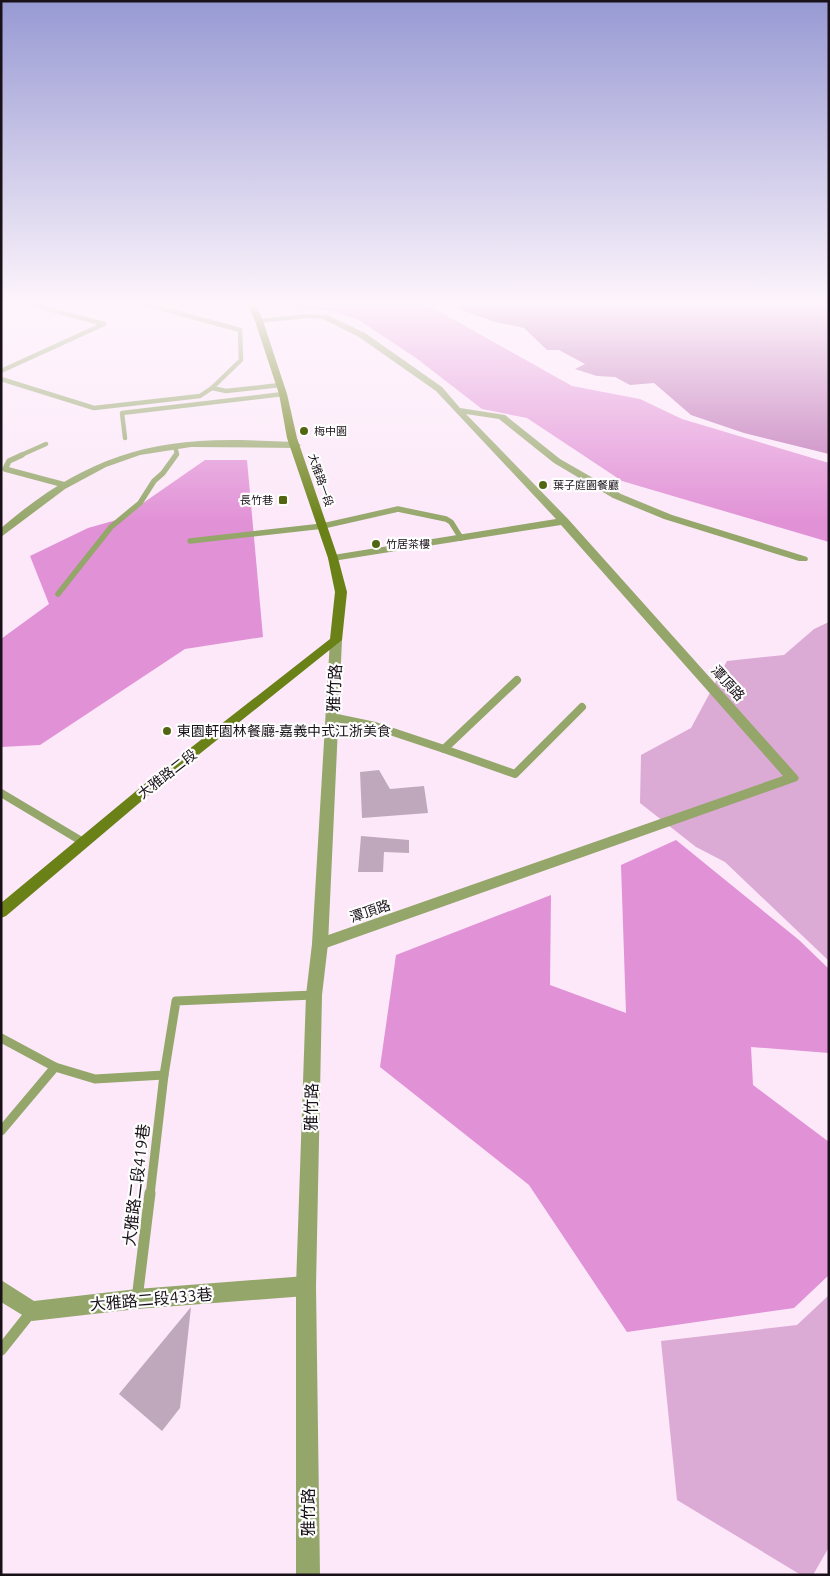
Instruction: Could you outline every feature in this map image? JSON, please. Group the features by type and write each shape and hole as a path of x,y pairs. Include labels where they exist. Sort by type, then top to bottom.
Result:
{"main road":[{"name":"大雅路一段","path":"277,377 292,438 323,526 341,592 336,640"},
{"name":"大雅路二段","path":"1,912 82,842 336,640"}],"street":[{"name":"潭頂路","path":"320,944 792,778 564,521 457,410 439,388 424,377"},
{"path":"457,410 502,417 558,461 617,496 668,517 803,559"},
{"path":"1,534 40,502 65,485 111,462 175,447 207,442 296,445"},
{"path":"333,558 564,521"},
{"name":"雅竹路","path":"308,1575 306,1286 314,995 320,944 336,640"},
{"name":"大雅路二段433巷","path":"32,1311 137,1299 306,1286"},
{"path":"1,1290 32,1311"}],"lane":[{"path":"1,379 94,408 200,396 224,377"},
{"path":"212,388 226,391 281,390"},
{"path":"125,438 122,413 281,390"},
{"path":"46,444 9,461 5,468 65,485"},
{"path":"58,594 111,526 140,503 154,481 163,473 177,454 175,447"},
{"path":"190,541 323,526 398,508 446,519 451,522 461,538"},
{"path":"444,749 517,680"},
{"path":"332,717 375,726 515,774 582,707"},
{"path":"1,793 82,842"},
{"name":"大雅路二段419巷","path":"137,1299 164,1075 176,1001 314,995"},
{"path":"1,1038 55,1067 95,1078 164,1075"},
{"path":"1,1131 55,1067"},
{"path":"1,1350 32,1311"}],"shaded area":[{"path":"440,377 555,377 572,386 640,399 682,419 829,463 829,542 622,481 527,418 482,409"},
{"path":"607,377 829,377 829,454 744,433 691,415 654,383 630,385 615,377"},
{"path":"205,460 247,460 263,637 185,649 40,745 1,747 1,639 49,604 30,556 88,528 120,519"},
{"path":"829,622 829,961 725,862 696,847 640,803 641,755 691,728 727,661 784,655 814,629"},
{"path":"676,840 799,940 829,969 829,1053 751,1047 753,1085 829,1142 829,1275 794,1308 627,1332 529,1185 380,1067 396,955 551,895 550,985 626,1013 621,865"},
{"path":"829,1295 829,1547 813,1575 801,1575 677,1500 661,1341 797,1325"}],"building":[{"path":"379,770 390,789 424,786 428,813 362,818 360,772"},
{"path":"361,836 409,840 409,853 384,852 383,872 358,872"},
{"path":"191,1307 180,1408 162,1431 119,1394"}],"place":[{"name":"梅中園","path":"304,431"},
{"name":"葉子庭園餐廳","path":"543,485"},
{"name":"長竹巷","path":"283,500"},
{"name":"竹居茶樓","path":"376,544"},
{"name":"東園軒園林餐廳-嘉義中式江浙美食","path":"167,731"}]}
